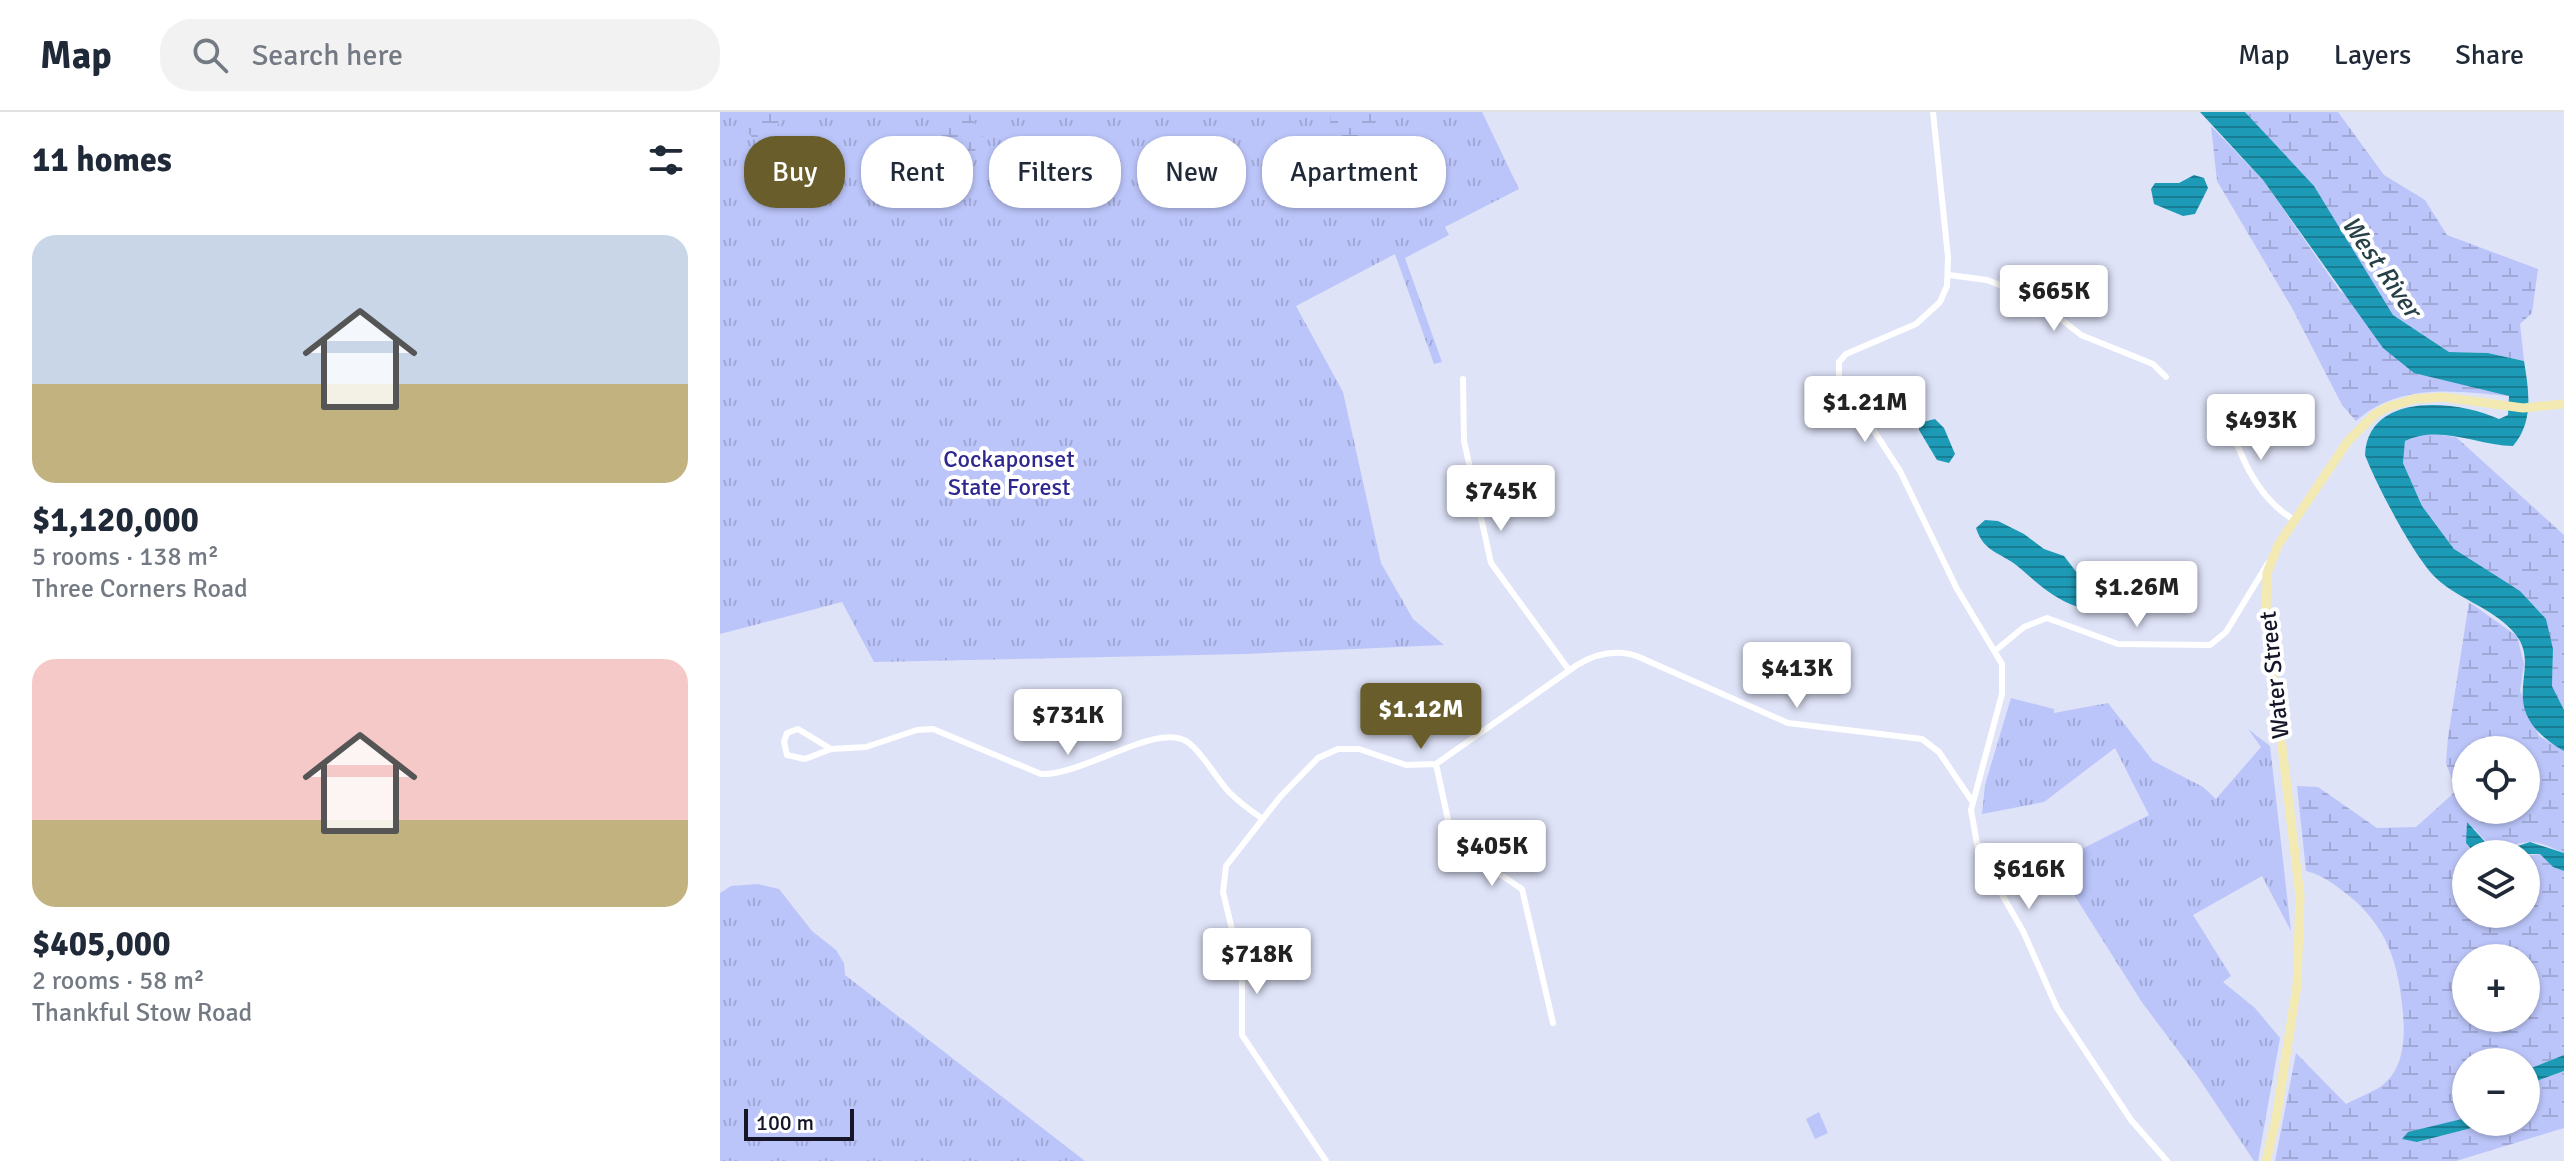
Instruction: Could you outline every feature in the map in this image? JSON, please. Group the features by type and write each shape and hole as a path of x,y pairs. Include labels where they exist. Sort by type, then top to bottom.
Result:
{"main road":[{"name":"Water Street","path":"2266,1161 2276,1119 2301,943 2300,896 2266,614 2270,561 2293,519 2355,432 2388,407 2415,399 2442,397 2529,409 2564,404"}],"street":[{"path":"1933,112 1949,275 1944,295 1924,318 1904,331 1846,354 1839,362 1838,373 1848,394 1896,463 1957,589 1996,650 2004,670 2004,684 1972,801 1971,825 1979,855 2019,923 2050,996 2131,1120 2166,1161"},
{"path":"1949,275 1987,280 2027,295 2081,335 2153,364 2166,377"},
{"path":"1463,379 1464,441 1491,563 1569,670"},
{"path":"2225,409 2234,438 2255,480 2274,507 2293,519"},
{"path":"1996,650 2029,624 2047,618 2118,644 2210,645 2226,632 2259,574 2270,561"},
{"path":"1326,1161 1241,1029 1242,971 1222,880 1226,866 1308,766 1338,749 1369,750 1406,765 1436,764 1519,709 1569,670 1604,654 1629,653 1788,723 1922,739 1939,752 1972,801"},
{"path":"831,749 798,729 787,733 784,742 785,753 805,759 831,749 866,747 917,730 933,729 1041,774 1055,774 1079,769 1148,739 1175,738 1189,743 1229,792 1263,819"},
{"path":"1436,764 1453,843 1522,889 1553,1023"}],"green space":[{"name":"Cockaponset State Forest","path":"720,112 1482,112 1519,189 1445,227 1449,235 1405,258 1442,362 1434,364 1395,254 1296,306 1343,392 1381,563 1413,619 1444,645 1245,654 874,662 842,602 720,634"},
{"path":"731,112 783,112 773,136 751,136"},
{"path":"927,112 968,112 985,140 973,152 973,136 939,136 945,119"},
{"path":"1331,112 1381,112 1368,136 1329,136"},
{"path":"2245,112 2338,112 2384,175 2425,200 2447,235 2538,269 2532,313 2520,324 2524,361 2488,353 2449,352 2393,315 2315,188"},
{"path":"2211,126 2263,180 2340,291 2461,382 2509,396 2448,391 2410,395 2391,400 2356,421 2342,405 2292,308 2217,181"},
{"path":"2425,433 2456,437 2564,535 2564,710 2552,686 2553,649 2481,569 2454,549 2422,506 2403,463 2405,441"},
{"path":"2469,602 2517,636 2524,664 2520,691 2539,736 2452,736 2452,780 2446,763"},
{"path":"2011,698 2054,709 2054,713 2108,703 2153,761 2203,787 2216,799 2261,747 2248,729 2270,746 2291,931 2262,876 2193,915 2231,976 2223,982 2255,1008 2280,1038 2258,1161 2254,1161 2198,1077 2141,1001 2054,863 2149,815 2115,748 2044,802 1982,814 1985,785"},
{"path":"2540,737 2564,751 2564,853 2540,844 2540,840 2485,840 2474,828 2468,840 2452,840 2452,928 2540,928 2540,854 2553,867 2564,871 2564,1055 2540,1064 2540,1048 2452,1048 2452,1122 2417,1142 2452,1133 2452,1136 2538,1136 2456,1161 2275,1161 2296,1053 2346,1104 2380,1087 2391,1077 2403,1042 2398,979 2382,934 2362,907 2348,895 2323,877 2306,871 2297,786 2318,787 2377,828 2416,827 2452,795 2452,824 2540,824"},
{"path":"758,884 779,889 812,931 836,950 844,963 845,975 1085,1161 720,1161 720,893 731,886"},
{"path":"2564,1071 2564,1128 2540,1135 2540,1080"},
{"path":"1819,1112 1828,1133 1815,1139 1806,1119"}],"shaded area":[{"path":"2200,112 2245,112 2314,186 2393,315 2449,352 2488,353 2524,361 2527,416 2520,437 2513,446 2445,435 2418,436 2405,441 2403,463 2422,506 2454,549 2520,591 2546,619 2553,649 2552,686 2564,710 2564,751 2542,735 2529,720 2524,705 2525,662 2516,635 2498,618 2445,586 2427,568 2396,520 2365,455 2370,434 2381,420 2398,410 2439,405 2481,412 2499,419 2508,415 2509,396 2414,373 2383,348 2263,180"},
{"path":"2194,175 2204,178 2208,188 2195,214 2183,216 2154,204 2151,189 2155,183 2179,183"},
{"path":"1935,419 1944,428 1955,454 1949,463 1937,460 1919,430 1919,423"},
{"path":"1985,520 1998,521 2024,534 2044,549 2064,556 2084,582 2104,596 2102,600 2078,607 2048,591 1984,543 1976,528"},
{"path":"2469,824 2483,840 2466,840"},
{"path":"2540,845 2564,853 2564,871 2553,867 2540,854"},
{"path":"2564,1055 2564,1071 2540,1080 2540,1064"},
{"path":"2452,1121 2452,1133 2417,1142 2402,1139 2408,1132"}],"water label":[{"name":"West River","path":"2381,267"}]}
